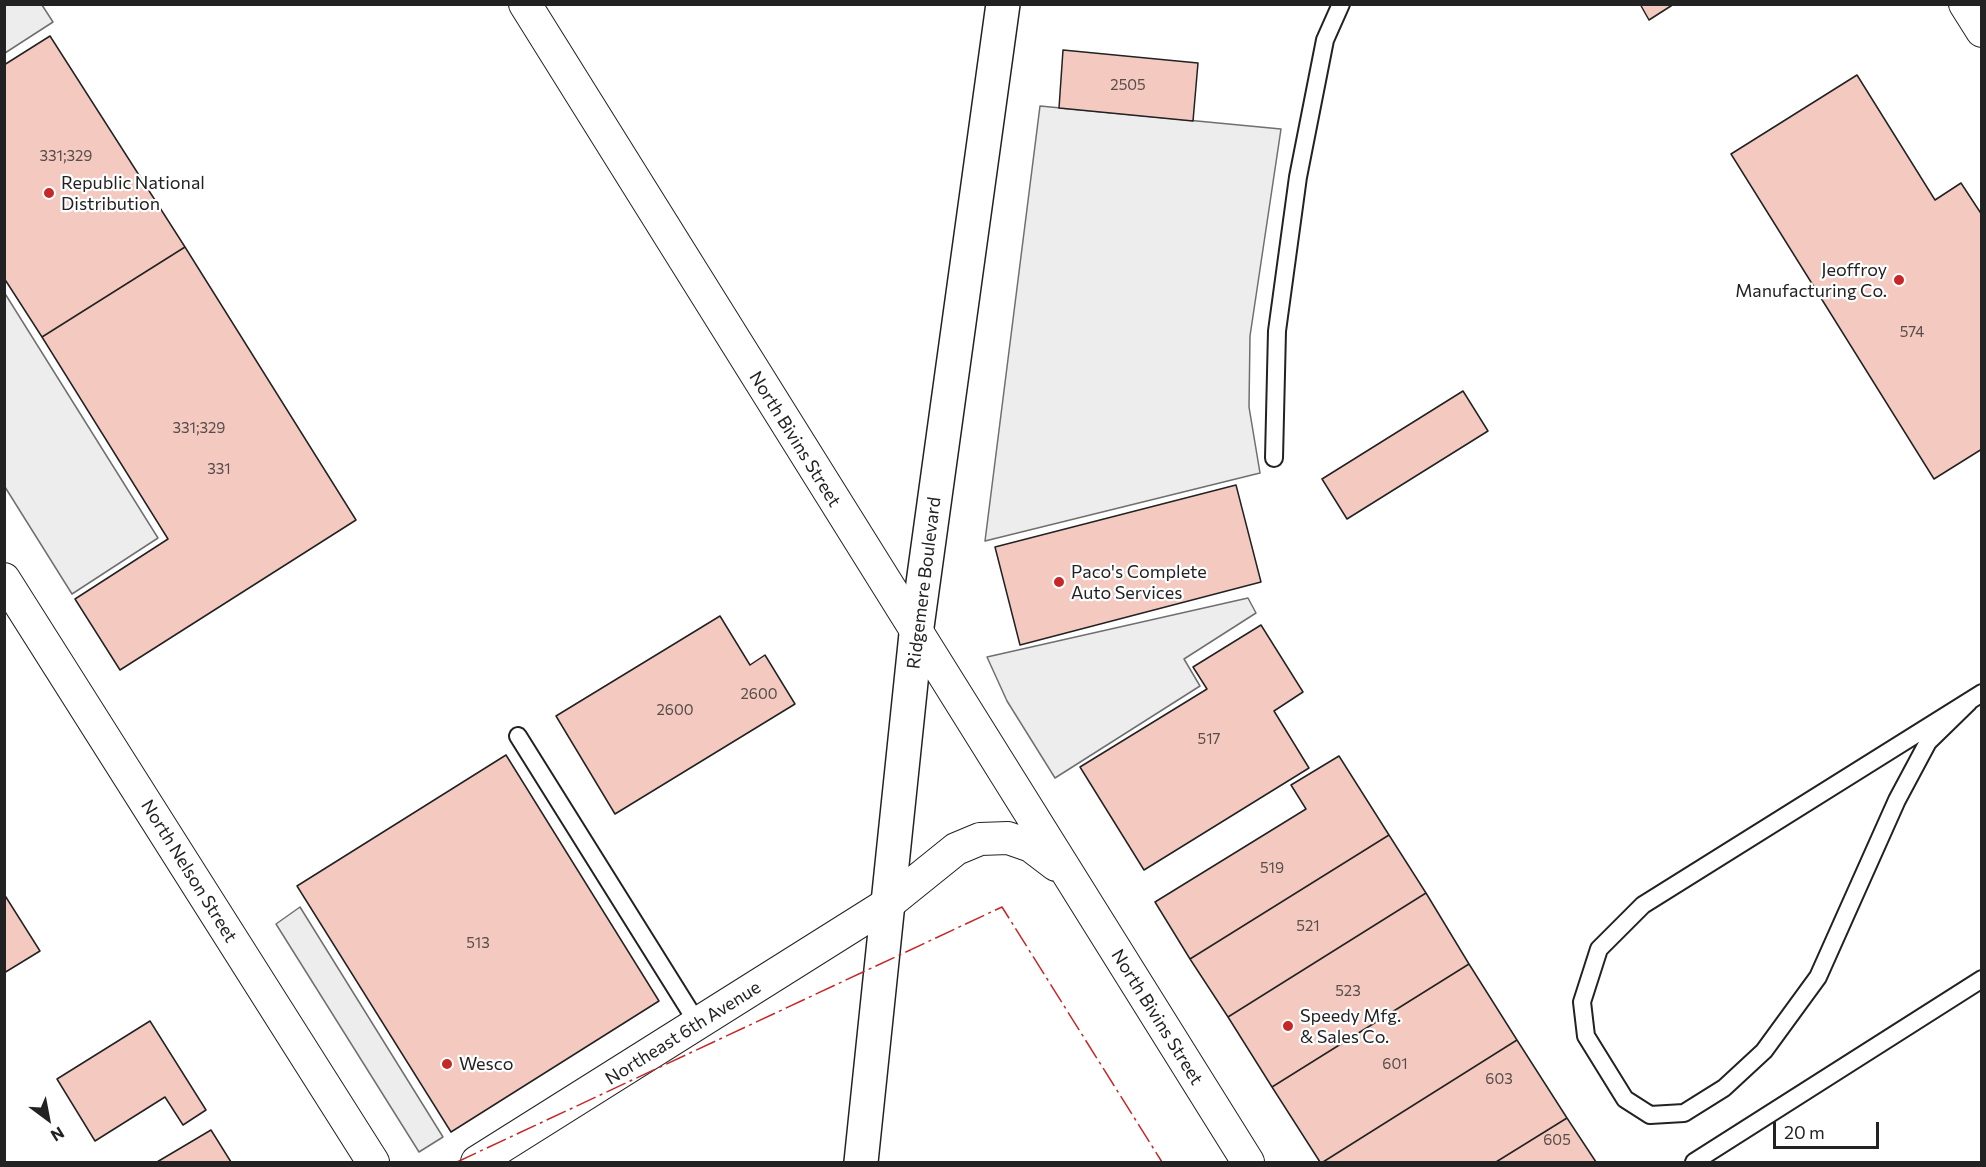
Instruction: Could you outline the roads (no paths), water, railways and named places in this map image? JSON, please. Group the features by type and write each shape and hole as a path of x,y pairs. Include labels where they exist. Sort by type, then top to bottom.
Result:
{"main road":[{"name":"Ridgemere Boulevard","path":"861,1162 916,634 1003,4"}],"street":[{"name":"North Bivins Street","path":"525,4 916,634 1248,1162"},
{"path":"1965,4 1982,31"},
{"name":"North Nelson Street","path":"4,579 373,1162"},
{"name":"North Bivins Street","path":"889,903 956,849 980,839 1008,838 1031,846 1066,873"},
{"name":"Northeast 6th Avenue","path":"477,1162 889,903"}],"lane":[{"path":"1274,458 1277,331 1298,177 1325,40 1341,4"},
{"path":"1975,698 1928,742 1897,800 1818,977 1764,1051 1724,1088 1684,1113 1650,1115 1625,1100 1586,1036 1582,1002 1599,949 1643,904 1975,698"},
{"path":"518,736 698,1024"},
{"path":"1694,1162 1982,979"}],"place":[{"name":"Republic National Distribution","path":"49,193"},
{"name":"Jeoffroy Manufacturing Co.","path":"1899,280"},
{"name":"Paco's Complete Auto Services","path":"1059,582"},
{"name":"Speedy Mfg. & Sales Co.","path":"1288,1026"},
{"name":"Wesco","path":"447,1064"}]}
